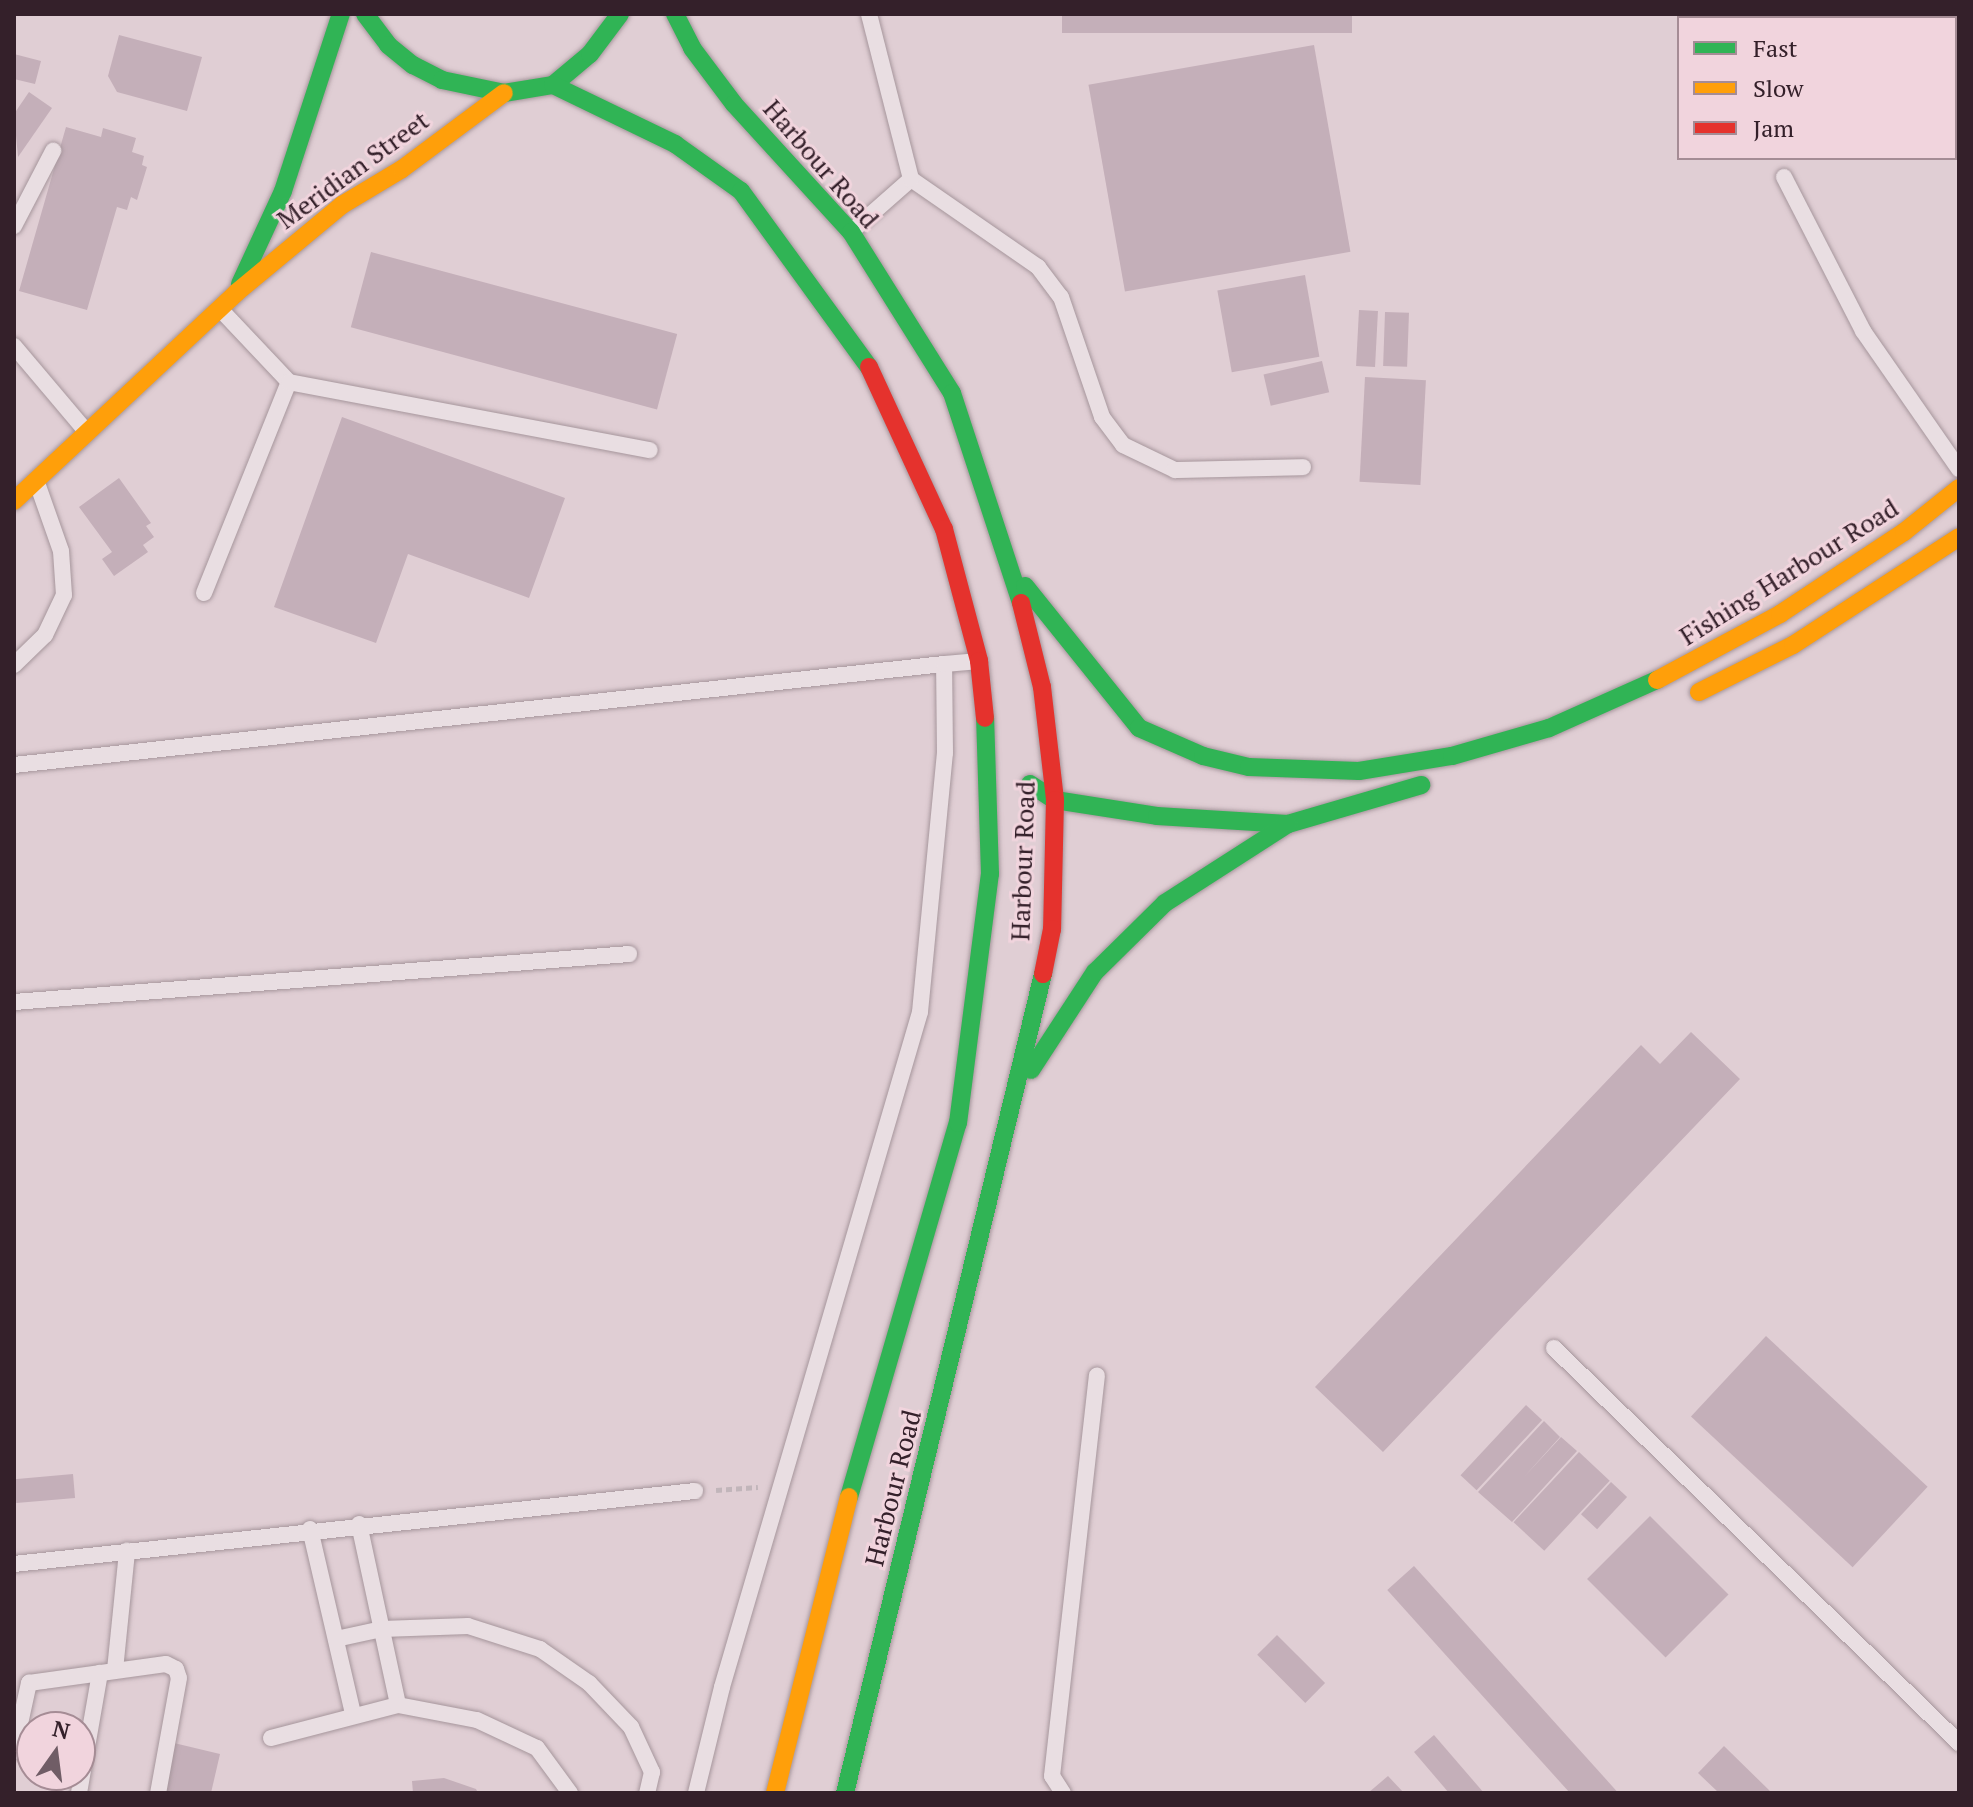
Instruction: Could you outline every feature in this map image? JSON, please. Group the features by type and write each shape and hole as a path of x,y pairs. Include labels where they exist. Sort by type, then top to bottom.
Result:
{"main road":[{"name":"Meridian Street","path":"236,293 283,191 341,14"},
{"path":"365,14 388,45 413,65 442,80 504,93 553,85 590,54 620,14"},
{"name":"Harbour Road","path":"675,14 692,48 734,104 851,232 952,393 1014,573 1042,687 1055,800 1052,929 1019,1088 845,1793"},
{"name":"Harbour Road","path":"553,85 675,144 741,191 862,352 944,529 1003,768 958,1123 851,1487 775,1793"},
{"name":"Meridian Street","path":"14,501 89,435 236,293 342,205 402,169 504,93"},
{"name":"Fishing Harbour Road","path":"1014,573 1139,728 1203,756 1249,767 1359,771 1452,756 1549,728 1685,667 1780,614 1904,532 1959,488"},
{"path":"1679,700 1793,645 1959,537"},
{"path":"1019,1088 1095,972 1165,903 1288,824 1506,762"},
{"path":"1003,768 1055,800 1157,816 1288,824"}],"lane":[{"path":"869,14 911,179 1038,267 1061,297 1102,417 1123,445 1175,470 1303,467"},
{"path":"14,226 53,151"},
{"path":"1784,177 1863,331 1959,469"},
{"path":"851,232 911,179"},
{"path":"219,308 289,382 650,450"},
{"path":"14,346 89,435"},
{"path":"204,593 289,382"},
{"path":"14,665 45,635 64,595 61,551 36,481"},
{"path":"14,765 979,661"},
{"path":"696,1793 722,1687 920,1012 945,753 944,664"},
{"path":"14,1002 629,954"},
{"path":"1554,1348 1959,1743"},
{"path":"1063,1793 1052,1776 1097,1376"},
{"path":"14,1564 310,1529 695,1491"},
{"path":"359,1524 398,1705"},
{"path":"310,1529 353,1714"},
{"path":"79,1793 107,1672 127,1551"},
{"path":"336,1639 382,1629 468,1626 540,1649 589,1683 631,1727 652,1772 647,1793"},
{"path":"14,1751 22,1683 166,1664 176,1669 179,1678 158,1793"},
{"path":"271,1738 353,1714 398,1705 477,1720 537,1748 570,1793"}],"building":[{"path":"1062,14 1352,14 1352,33 1062,33"},
{"path":"119,35 202,57 187,111 117,92 108,76"},
{"path":"1314,45 1350,252 1125,292 1088,85"},
{"path":"14,54 41,61 35,84 14,79"},
{"path":"29,92 52,108 18,157 14,114"},
{"path":"66,127 101,137 103,128 136,138 132,152 144,156 142,165 147,167 137,200 131,197 127,210 117,207 87,310 19,291"},
{"path":"371,252 677,334 657,409 351,327"},
{"path":"1305,275 1319,357 1232,372 1217,290"},
{"path":"1359,310 1378,311 1375,367 1356,366"},
{"path":"1385,312 1409,313 1407,367 1383,366"},
{"path":"1322,361 1329,392 1271,406 1264,374"},
{"path":"1365,377 1426,380 1420,485 1360,482"},
{"path":"342,417 565,498 529,598 408,554 376,643 274,607"},
{"path":"119,478 151,523 146,526 154,537 143,545 148,552 114,576 102,559 112,552 79,507"},
{"path":"1691,1032 1740,1079 1383,1452 1315,1387 1641,1045 1660,1064"},
{"path":"1766,1336 1928,1487 1853,1567 1691,1416"},
{"path":"1526,1405 1542,1420 1477,1490 1461,1475"},
{"path":"1544,1421 1560,1437 1524,1477 1561,1437 1577,1451 1512,1522 1478,1492"},
{"path":"1579,1452 1610,1481 1544,1551 1514,1522"},
{"path":"73,1474 75,1498 16,1503 14,1479"},
{"path":"1611,1482 1627,1497 1597,1529 1581,1514"},
{"path":"1650,1516 1728,1594 1666,1657 1587,1579"},
{"path":"1414,1566 1618,1793 1570,1793 1387,1590"},
{"path":"1277,1635 1325,1683 1305,1703 1257,1655"},
{"path":"1434,1735 1484,1793 1449,1793 1414,1752"},
{"path":"174,1743 220,1754 211,1793 163,1793"},
{"path":"1724,1746 1772,1793 1719,1793 1698,1773"},
{"path":"1388,1776 1404,1793 1368,1793"},
{"path":"444,1778 476,1789 478,1793 413,1793 412,1781"}],"traffic: fast":[{"path":"240,284 283,191 341,14"},
{"path":"365,14 388,45 413,65 442,80 504,93 553,85 590,54 620,14"},
{"path":"675,14 692,48 734,104 851,232 952,393 1021,603"},
{"path":"553,85 675,144 741,191 869,367"},
{"path":"1025,586 1139,728 1203,756 1249,767 1359,771 1452,756 1549,728 1657,680"},
{"path":"849,1497 958,1123 990,874 985,718"},
{"path":"1030,784 1055,800 1157,816 1288,824 1421,785"},
{"path":"1031,1070 1095,972 1165,903 1288,824"},
{"path":"845,1793 1043,974"}],"traffic: slow":[{"path":"14,501 236,293 342,205 402,169 504,93"},
{"path":"1657,680 1780,614 1904,532 1959,488"},
{"path":"1699,692 1793,645 1959,537"},
{"path":"775,1793 849,1497"}],"traffic: jam":[{"path":"869,367 944,529 979,661 985,718"},
{"path":"1021,603 1042,687 1055,800 1052,929 1043,974"}]}
